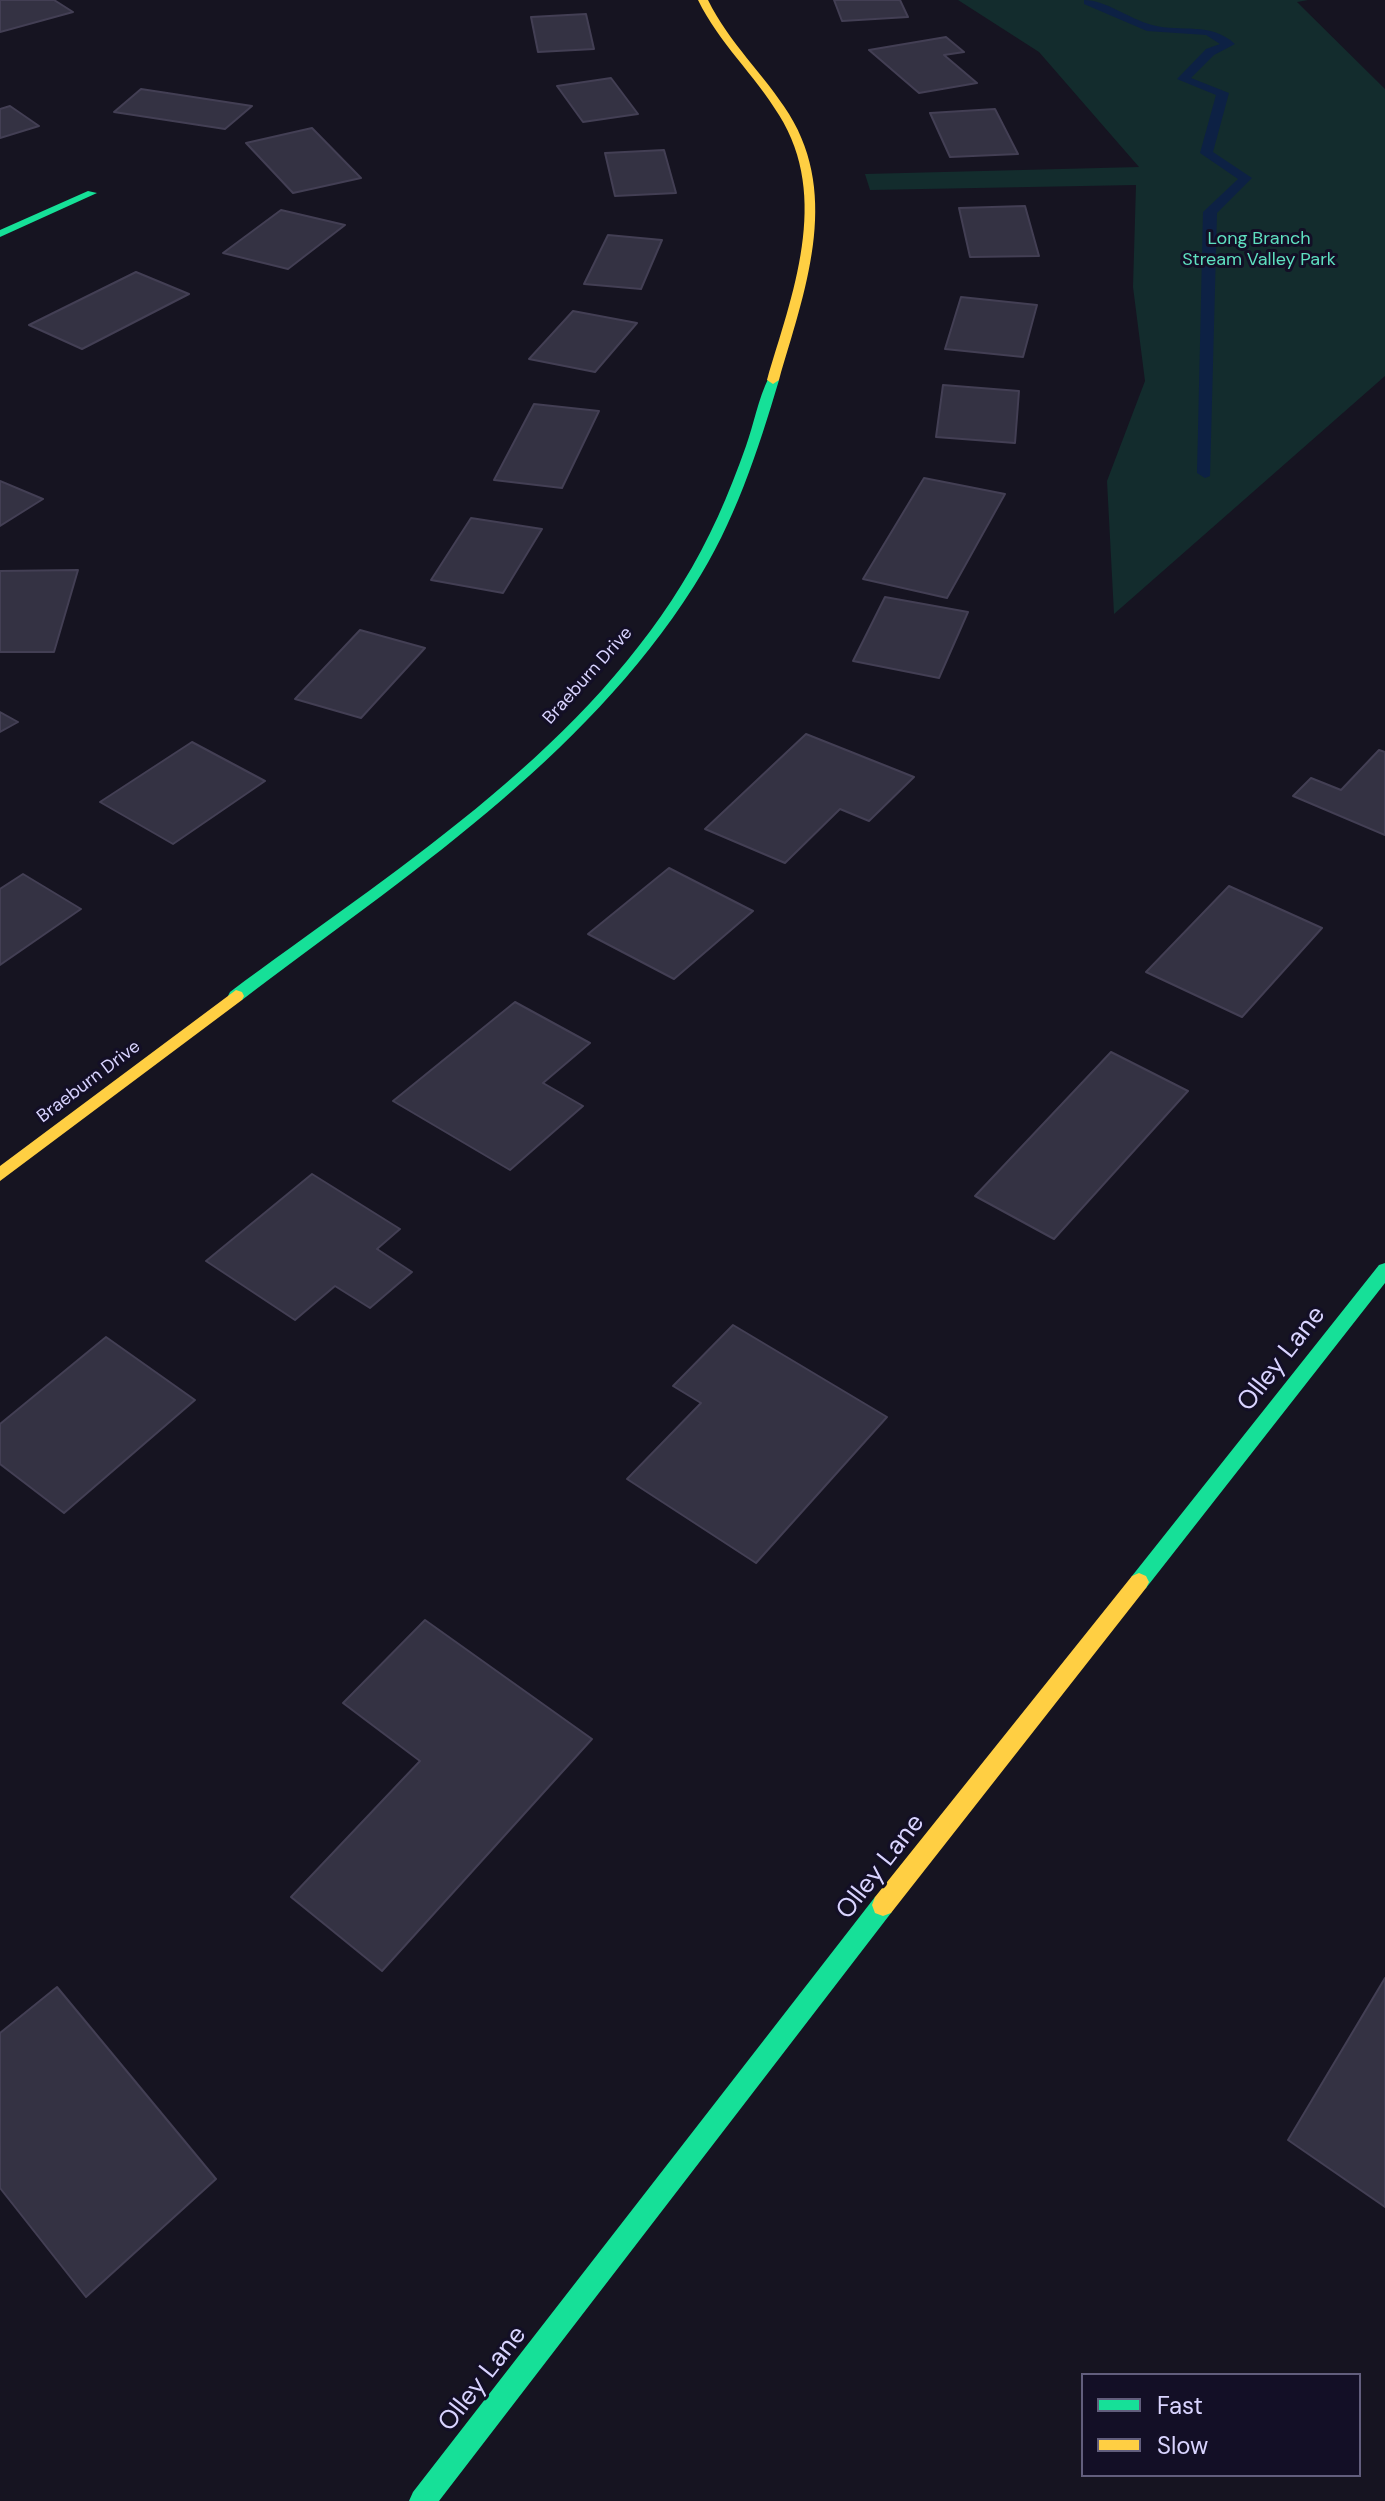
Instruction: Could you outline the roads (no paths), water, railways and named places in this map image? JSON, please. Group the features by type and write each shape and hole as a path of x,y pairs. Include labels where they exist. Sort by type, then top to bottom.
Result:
{"street":[{"name":"Braeburn Drive","path":"0,1175 466,820 573,727 635,659 682,594 721,526 750,456 811,235 814,199 808,164 799,140 784,114 734,56 710,18 703,0"},
{"path":"0,234 92,193"},
{"name":"Olley Lane","path":"422,2501 813,1995 1385,1270"}],"waterway":[{"path":"1092,0 1088,2 1151,29 1209,32 1229,44 1210,52 1183,79 1223,93 1206,153 1246,178 1210,212 1205,473"}],"park label":[{"name":"Long Branch Stream Valley Park","path":"1259,249"}]}
